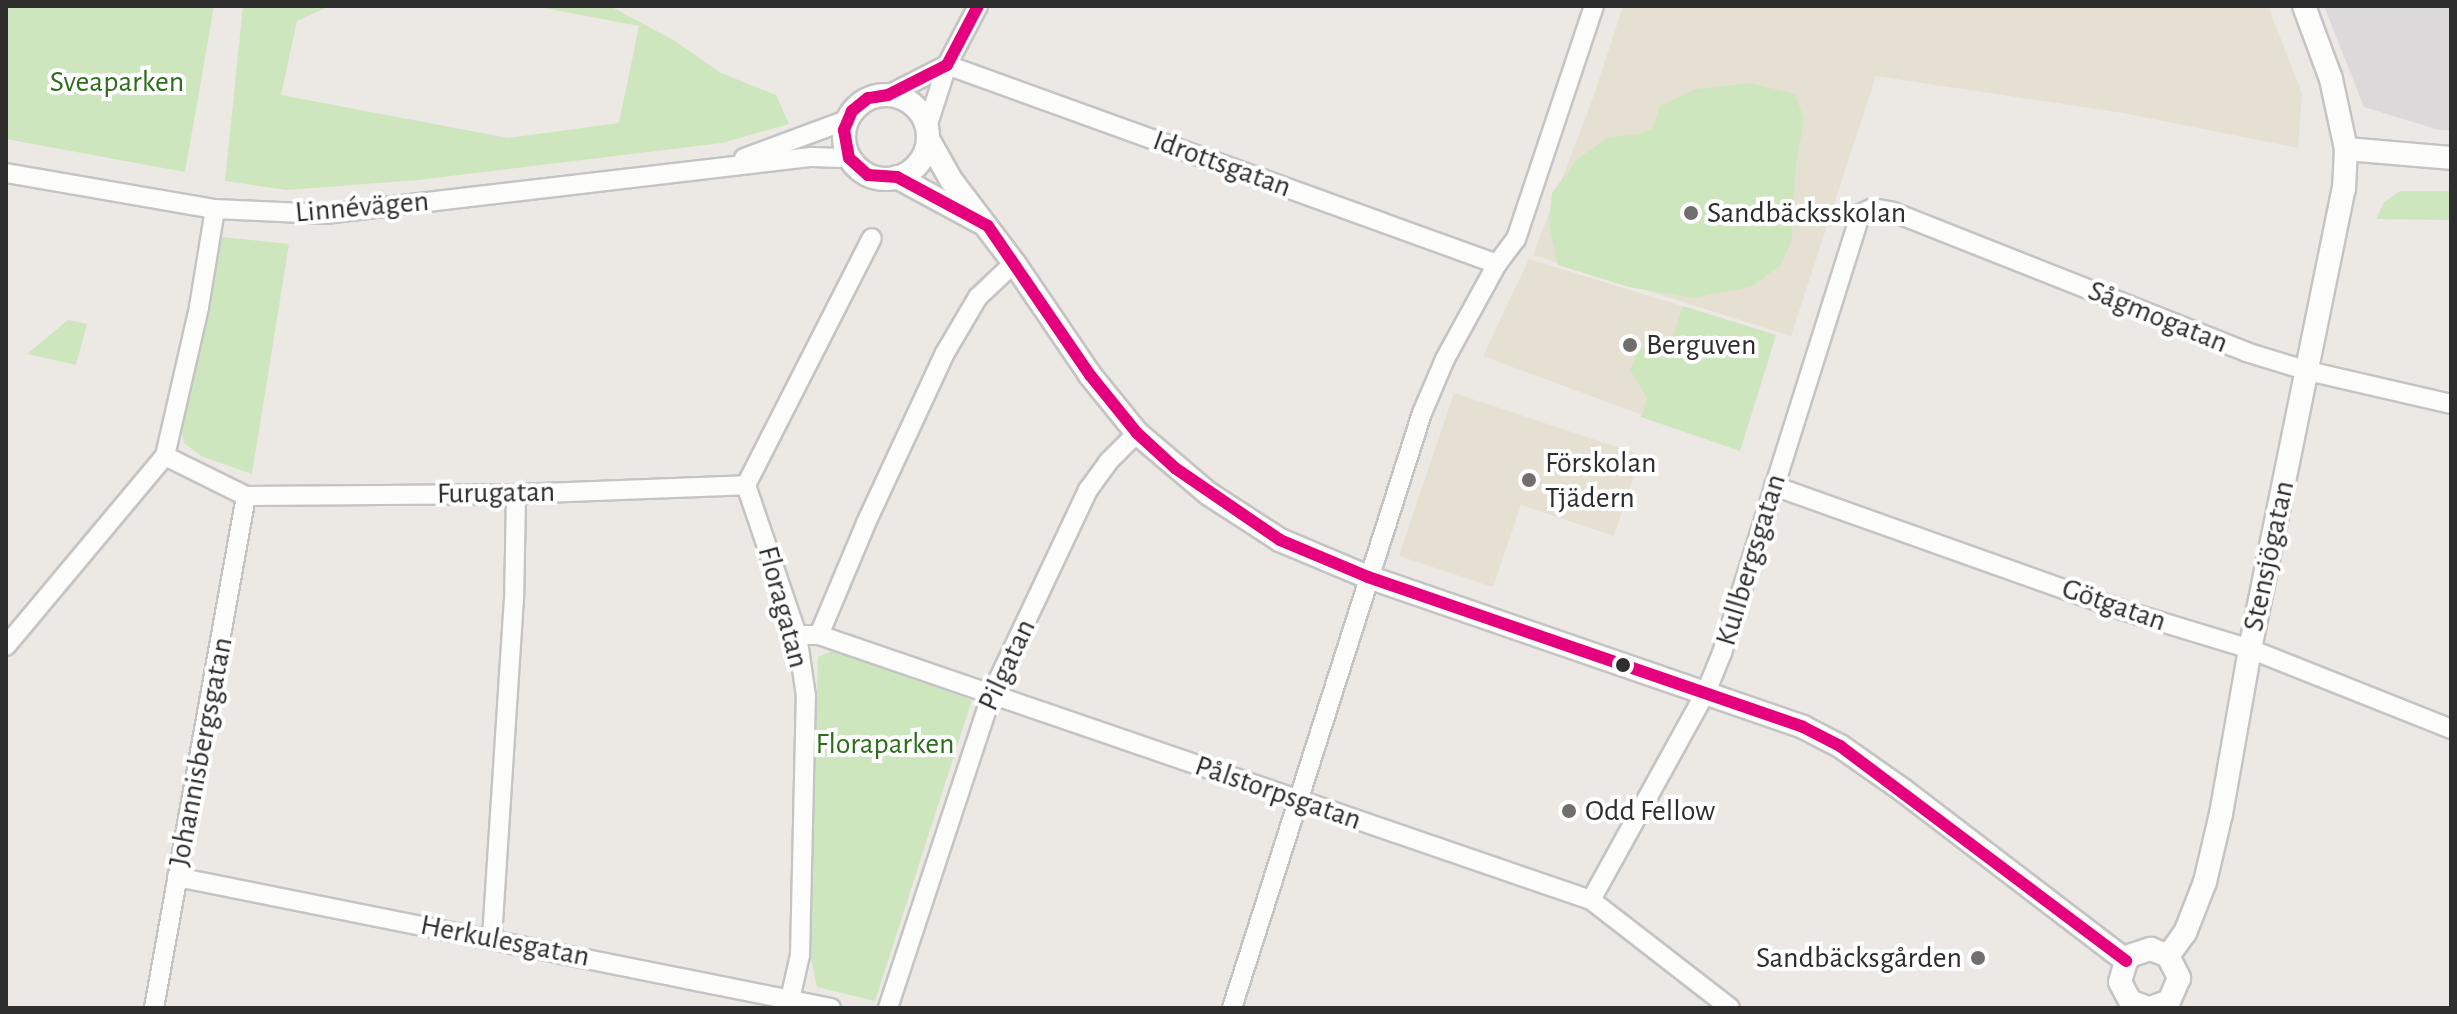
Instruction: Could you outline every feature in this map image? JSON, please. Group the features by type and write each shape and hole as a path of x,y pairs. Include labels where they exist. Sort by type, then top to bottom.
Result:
{"street":[{"path":"897,177 918,165 947,65 978,6"},
{"path":"1232,1008 1422,413 1445,359 1497,264 1516,239 1594,6"},
{"name":"Stensjögatan","path":"2168,956 2185,933 2205,882 2221,814 2250,649 2344,189 2346,149 2331,79 2304,6"},
{"path":"947,65 888,95 859,104 847,120 844,141 849,158 868,175 897,177 988,226"},
{"name":"Idrottsgatan","path":"947,65 1497,264"},
{"path":"888,95 914,105 951,180 988,226 1090,375 1137,433 1209,494 1280,540 1368,577 1803,727 1840,746 1904,791 2126,961"},
{"name":"Linnévägen","path":"719,168 847,120"},
{"path":"2346,149 2451,158"},
{"name":"Linnévägen","path":"6,173 215,209 325,214 812,157 849,158"},
{"name":"Sågmogatan","path":"1873,208 1893,212 2246,352 2308,371 2451,404"},
{"name":"Kullbergsgatan","path":"1591,900 1706,692 1722,653 1851,233 1860,214 1873,208"},
{"path":"6,646 165,456 199,307 215,209"},
{"path":"746,485 872,238"},
{"path":"819,635 866,523 945,353 978,297 1014,263"},
{"name":"Pilgatan","path":"888,1008 992,693 1088,490 1108,462 1137,433"},
{"path":"165,456 246,496"},
{"name":"Furugatan","path":"246,496 516,494 746,485"},
{"name":"Floragatan","path":"746,485 797,635 805,723 800,955 789,1003"},
{"name":"Götgatan","path":"1774,486 2122,610 2250,649 2451,729"},
{"path":"492,938 514,602 516,494"},
{"name":"Johannisbergsgatan","path":"154,1008 246,496"},
{"name":"Pålstorpsgatan","path":"797,635 819,635 1591,900 1730,1008"},
{"name":"Herkulesgatan","path":"177,877 492,938 789,1003 831,1008"},
{"path":"2151,949 2168,956 2179,978 2149,1006 2120,982 2126,961 2132,955 2151,949"}],"shaded area":[{"name":"Sandbäcksskolan","path":"1623,6 2268,6 2302,93 2298,148 2123,113 1876,76 1791,336 1533,255 1594,95"},
{"path":"2324,6 2451,6 2451,130 2439,130 2364,107"},
{"name":"Berguven","path":"1529,259 1776,335 1740,451 1483,356"},
{"name":"Förskolan Tjädern","path":"1454,393 1641,455 1614,536 1521,505 1493,587 1399,556"}],"green space":[{"name":"Sveaparken","path":"6,6 214,6 185,172 6,139"},
{"path":"243,6 330,6 297,21 281,95 508,138 619,123 639,26 534,6 610,6 675,41 721,73 776,95 789,124 722,143 418,180 286,190 225,181"},
{"path":"1750,83 1795,94 1804,119 1795,173 1792,239 1781,265 1751,287 1693,298 1629,287 1558,265 1549,224 1552,193 1576,160 1609,137 1640,134 1652,129 1660,106 1696,89"},
{"path":"2400,191 2451,191 2451,220 2376,219 2384,202"},
{"path":"223,237 289,244 252,474 201,456 184,443 182,432 181,421 215,244"},
{"path":"1683,306 1776,335 1740,451 1641,417 1647,398 1630,370 1639,348 1667,353"},
{"path":"68,320 87,324 76,365 27,354"},
{"name":"Floraparken","path":"832,651 972,700 875,1001 817,987 810,955 818,657"}],"transit line":[{"path":"978,6 947,65 888,95 868,98 852,111 844,130 849,158 868,175 897,177 988,226 1090,375 1137,433 1175,468 1280,540 1368,577 1803,727 1840,746 2126,961"}],"place":[{"name":"Sandbäcksskolan","path":"1691,213"},
{"name":"Berguven","path":"1630,345"},
{"name":"Förskolan Tjädern","path":"1529,480"},
{"name":"Odd Fellow","path":"1569,811"},
{"name":"Sandbäcksgården","path":"1978,958"}]}
